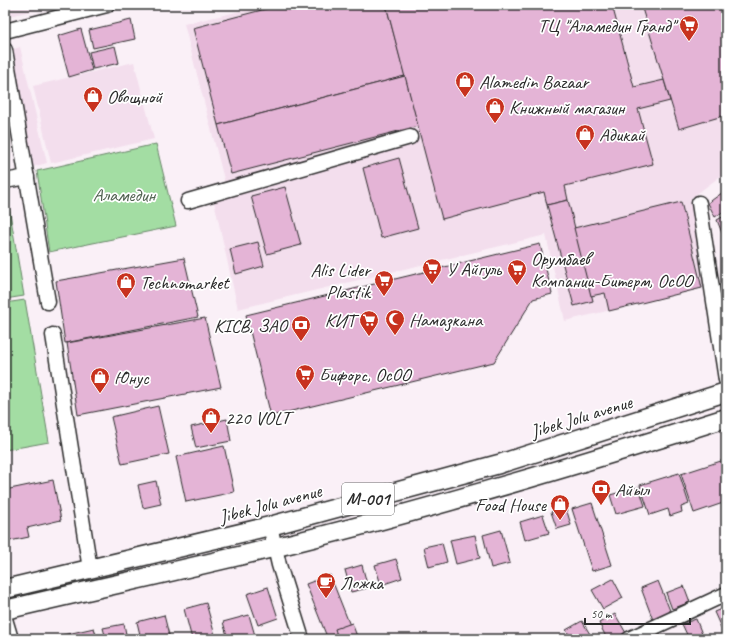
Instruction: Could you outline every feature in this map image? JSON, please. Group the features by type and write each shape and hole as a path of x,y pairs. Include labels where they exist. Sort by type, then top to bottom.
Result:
{"main road":[{"name":"Jibek Jolu avenue","path":"5,589 270,526 499,464 726,392"},
{"name":"М-001","path":"5,610 274,547 458,499 598,459 726,418"}],"street":[{"path":"5,31 107,5"},
{"path":"5,50 48,302"},
{"path":"188,201 410,137"},
{"path":"5,181 27,177"},
{"path":"699,203 726,380"},
{"path":"53,335 90,569"},
{"path":"270,526 278,565 302,639"},
{"path":"629,639 726,594"},
{"path":"5,619 11,639"}],"shaded area":[{"path":"5,5 57,5 5,17"},
{"name":"Alamedin Bazaar","path":"268,5 726,5 726,172 690,199 711,286 565,321 546,235 238,309 213,197 227,191 184,24"},
{"path":"20,47 47,163 29,168 10,50"},
{"name":"Овощной","path":"134,62 154,139 51,163 33,86"}],"green space":[{"name":"Аламедин","path":"156,144 176,226 49,252 37,171"},
{"path":"9,207 24,296 5,299 5,208"},
{"path":"25,300 49,442 5,450 5,303"}],"building":[{"path":"281,5 386,5 405,76 218,125 193,28"},
{"path":"386,5 612,5 634,87 664,80 670,101 638,109 653,164 565,186 568,200 547,205 544,192 442,219"},
{"name":"ТЦ \"Аламедин Гранд\"","path":"641,5 726,5 726,115 679,129"},
{"path":"131,20 135,39 93,48 89,30"},
{"path":"81,29 92,70 69,77 58,36"},
{"path":"115,46 119,63 93,69 89,52"},
{"path":"405,76 418,126 231,174 218,125"},
{"path":"399,158 418,228 381,238 363,168"},
{"path":"285,187 301,245 267,254 251,196"},
{"path":"726,190 726,210 715,217 708,203"},
{"path":"568,200 593,301 574,306 547,205"},
{"path":"681,202 702,288 609,311 605,293 591,296 574,228"},
{"path":"726,215 726,232 722,233 717,220"},
{"path":"258,242 264,266 236,274 230,249"},
{"path":"540,244 552,294 533,299 494,362 271,416 246,315"},
{"name":"Technomarket","path":"184,258 198,317 65,343 56,281"},
{"path":"205,318 221,387 78,415 67,343"},
{"path":"158,406 169,454 122,464 111,417"},
{"name":"220 VOLT","path":"227,419 231,441 196,448 191,427"},
{"path":"224,446 234,492 186,502 176,457"},
{"path":"724,460 726,468 726,502 694,513 681,474"},
{"path":"679,473 689,504 681,507 682,512 670,516 668,509 650,515 640,485"},
{"path":"53,480 61,520 27,528 29,537 5,542 5,490"},
{"path":"156,481 161,504 143,508 138,485"},
{"path":"639,487 645,506 616,514 610,495"},
{"path":"592,503 612,565 592,571 572,509"},
{"path":"566,508 571,525 557,529 551,512"},
{"path":"543,515 549,533 525,540 520,522"},
{"path":"501,530 510,563 491,568 483,535"},
{"path":"475,535 480,558 456,564 450,540"},
{"path":"442,543 447,562 429,567 424,547"},
{"path":"396,559 402,578 381,585 375,565"},
{"path":"362,565 368,588 351,592 345,570"},
{"path":"330,575 351,628 327,637 306,584"},
{"path":"613,579 623,598 603,609 592,590"},
{"path":"658,581 671,613 653,620 641,588"},
{"path":"684,586 690,602 672,609 666,593"},
{"path":"268,587 278,618 258,625 247,594"},
{"path":"206,603 216,639 192,639 184,609"},
{"path":"726,607 726,639 714,612"},
{"path":"615,614 626,633 615,639 607,639 599,623"},
{"path":"164,615 170,639 141,639 137,622"},
{"path":"249,615 256,639 228,639 223,622"},
{"path":"696,619 704,639 689,639 682,624"},
{"path":"582,621 593,639 572,639 566,630"},
{"path":"352,623 358,639 338,639 335,629"},
{"path":"124,624 127,639 106,639 103,628"},
{"path":"94,628 97,639 64,639 63,635"}],"place":[{"name":"ТЦ \"Аламедин Гранд\"","path":"689,42"},
{"name":"Alamedin Bazaar","path":"465,98"},
{"name":"Овощной","path":"93,113"},
{"name":"Книжный магазин","path":"495,124"},
{"name":"Адикай","path":"585,151"},
{"name":"У Айгуль","path":"432,285"},
{"name":"Орумбаев Компании-Битерм, ОсОО","path":"517,286"},
{"name":"Alis Lider Plastik","path":"384,297"},
{"name":"Technomarket","path":"126,299"},
{"name":"Намазкана","path":"395,336"},
{"name":"КИТ","path":"369,337"},
{"name":"KICB, ЗАО","path":"301,342"},
{"name":"Бифорс, ОсОО","path":"305,391"},
{"name":"Юнус","path":"100,394"},
{"name":"220 VOLT","path":"211,434"},
{"name":"Айыл","path":"601,506"},
{"name":"Food House","path":"560,521"},
{"name":"Ложка","path":"326,599"}]}
